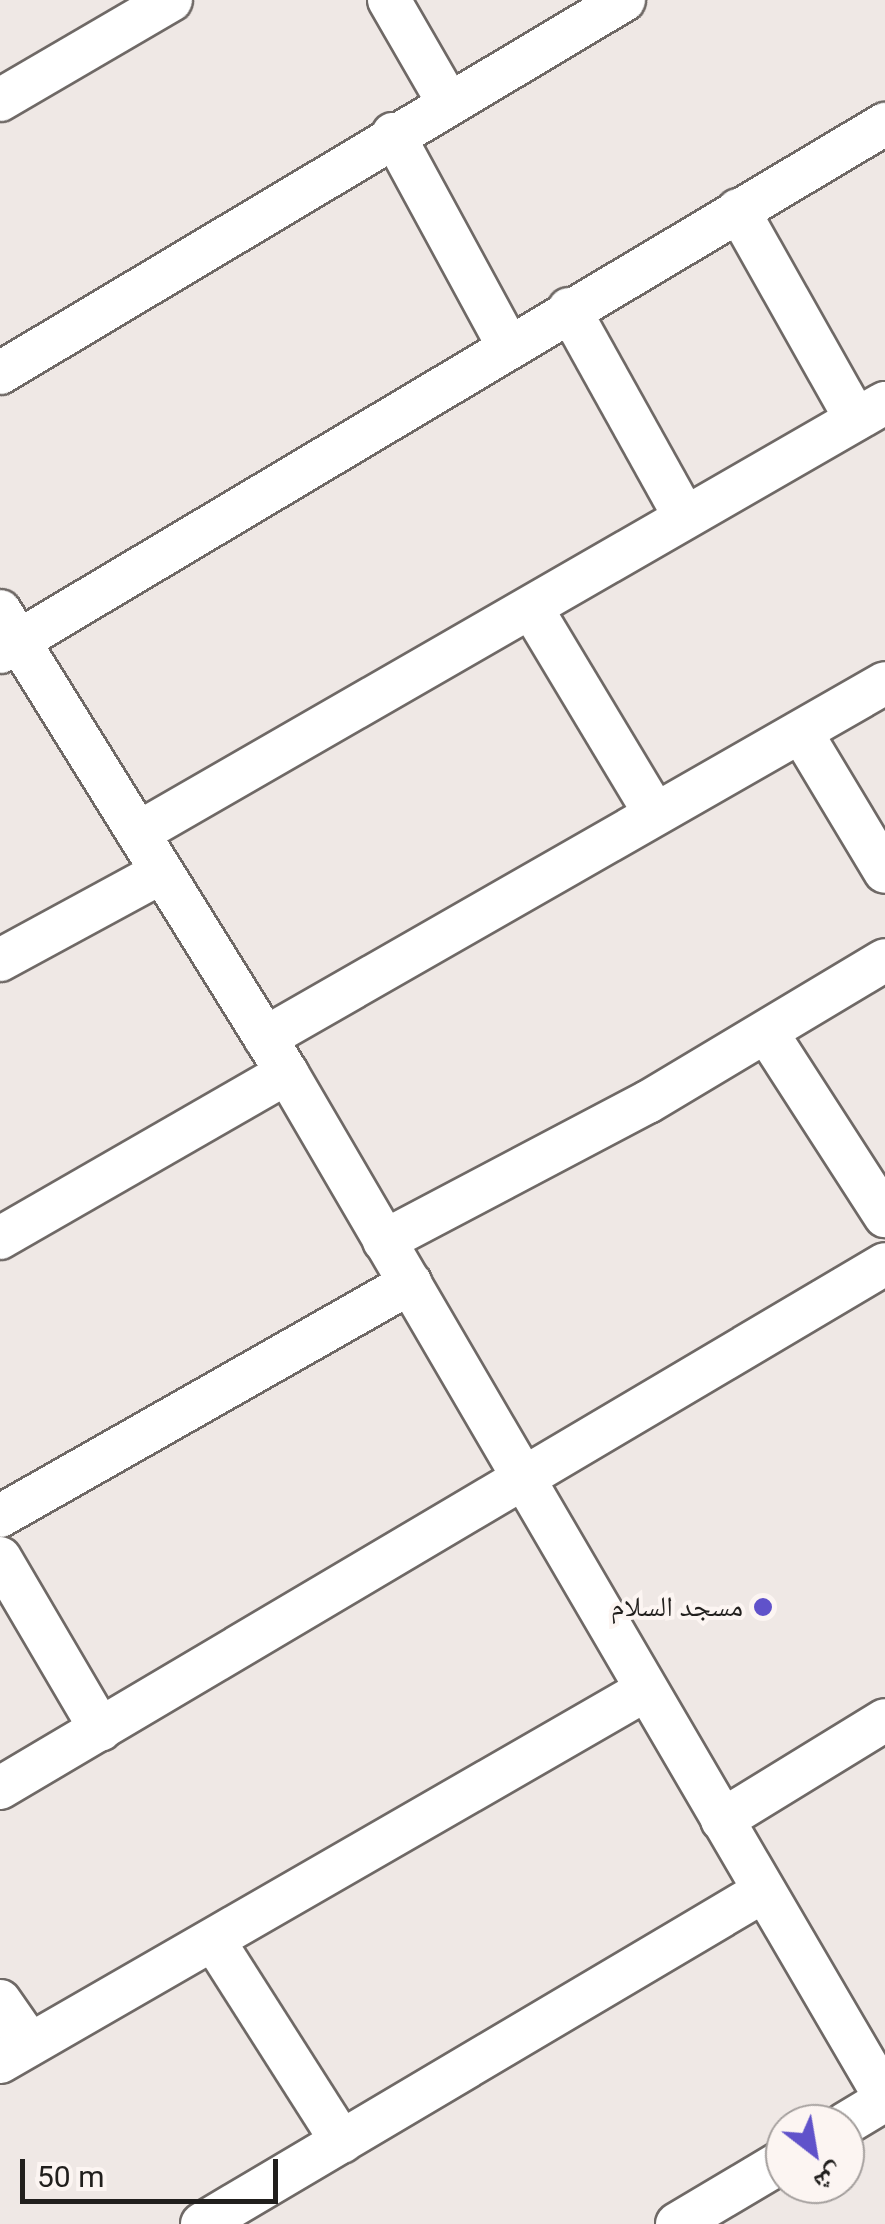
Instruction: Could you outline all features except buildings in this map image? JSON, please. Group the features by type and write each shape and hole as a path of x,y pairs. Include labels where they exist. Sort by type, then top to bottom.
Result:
{"street":[{"path":"0,100 171,0"},
{"path":"389,0 448,102"},
{"path":"0,374 393,134 624,0"},
{"path":"885,124 6,635 138,833 276,1055 885,2098"},
{"path":"393,134 508,346"},
{"path":"138,833 871,411 738,210"},
{"path":"569,310 684,516"},
{"path":"532,609 655,814"},
{"path":"0,1238 276,1055 655,814 885,683"},
{"path":"801,732 885,872"},
{"path":"0,960 162,872"},
{"path":"384,1241 767,1033 885,960"},
{"path":"767,1033 885,1216"},
{"path":"0,1788 885,1264"},
{"path":"0,1516 410,1283"},
{"path":"0,1558 101,1730"},
{"path":"0,2001 15,2053 214,1942 646,1690"},
{"path":"722,1820 885,1720"},
{"path":"202,2224 764,1891"},
{"path":"214,1942 342,2142"},
{"path":"677,2224 765,2172"}],"place":[{"name":"مسجد السلام","path":"763,1607"}]}
